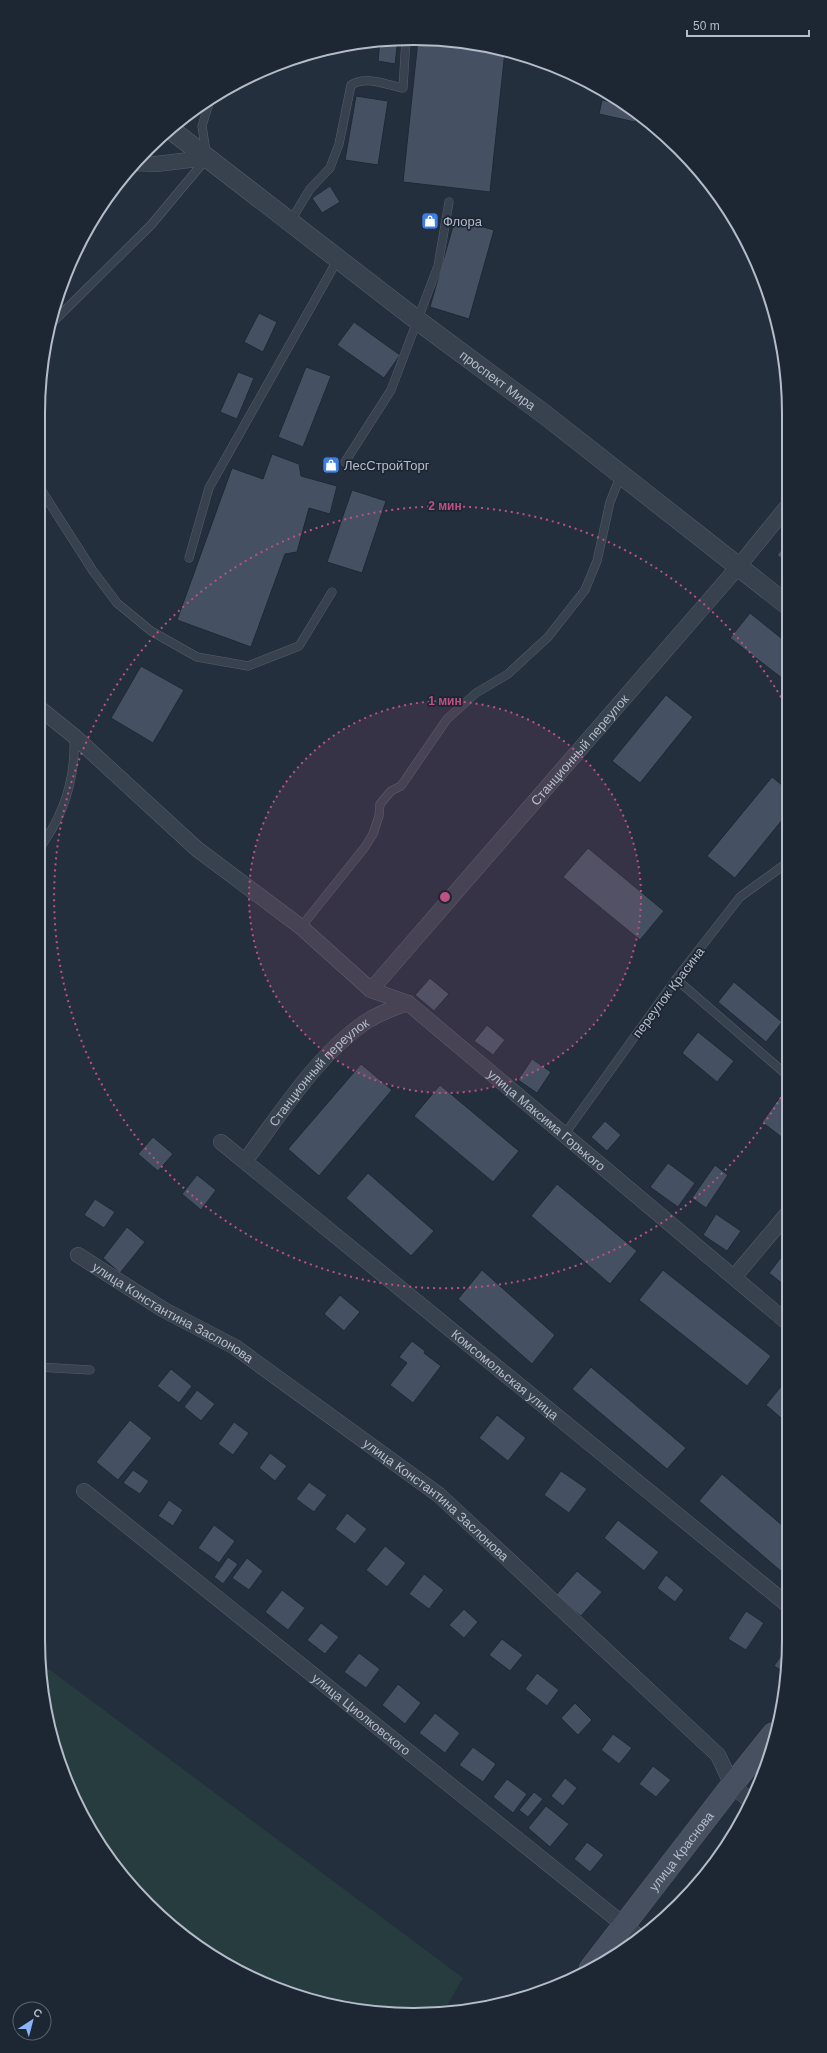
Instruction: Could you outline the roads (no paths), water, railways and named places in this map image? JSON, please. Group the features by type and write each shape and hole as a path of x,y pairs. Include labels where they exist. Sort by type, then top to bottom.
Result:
{"main road":[{"name":"улица Краснова","path":"607,1953 631,1931 732,1785 767,1741"}],"street":[{"name":"проспект Мира","path":"175,133 417,320 482,367 782,601"},
{"path":"143,163 156,164 207,158"},
{"name":"Станционный переулок","path":"371,990 738,566 782,513"},
{"name":"улица Максима Горького","path":"45,713 74,736 197,849 301,927 371,990 408,1003 782,1317"},
{"name":"Станционный переулок","path":"245,1161 312,1073 338,1044 364,1023 388,1010 408,1003"},
{"name":"Комсомольская улица","path":"221,1142 782,1600"},
{"path":"735,1276 782,1220"},
{"name":"улица Константина Заслонова","path":"78,1255 164,1310 235,1347 439,1495 718,1755 732,1785 746,1797"},
{"name":"улица Циолковского","path":"84,1491 631,1931"}],"lane":[{"path":"290,222 310,189 330,168 339,144 351,85 358,80 370,80 403,88 406,45"},
{"path":"58,317 150,225 207,158 202,126 208,108"},
{"path":"345,462 391,390 438,266 449,202"},
{"path":"189,558 209,488 338,259"},
{"path":"301,927 365,847 373,834 379,816 380,804 391,791 401,786 447,719 476,693 514,669 548,637 585,590 597,561 610,502 621,475"},
{"path":"45,496 93,572 117,603 151,631 197,657 248,666 299,646 332,592"},
{"path":"45,841 64,806 76,760 74,736"},
{"name":"переулок Красина","path":"564,1135 676,979 740,897 782,867"},
{"path":"676,979 782,1071"},
{"path":"45,1367 90,1370"}],"place":[{"name":"Флора","path":"430,221"},
{"name":"ЛесСтройТорг","path":"331,465"}]}
